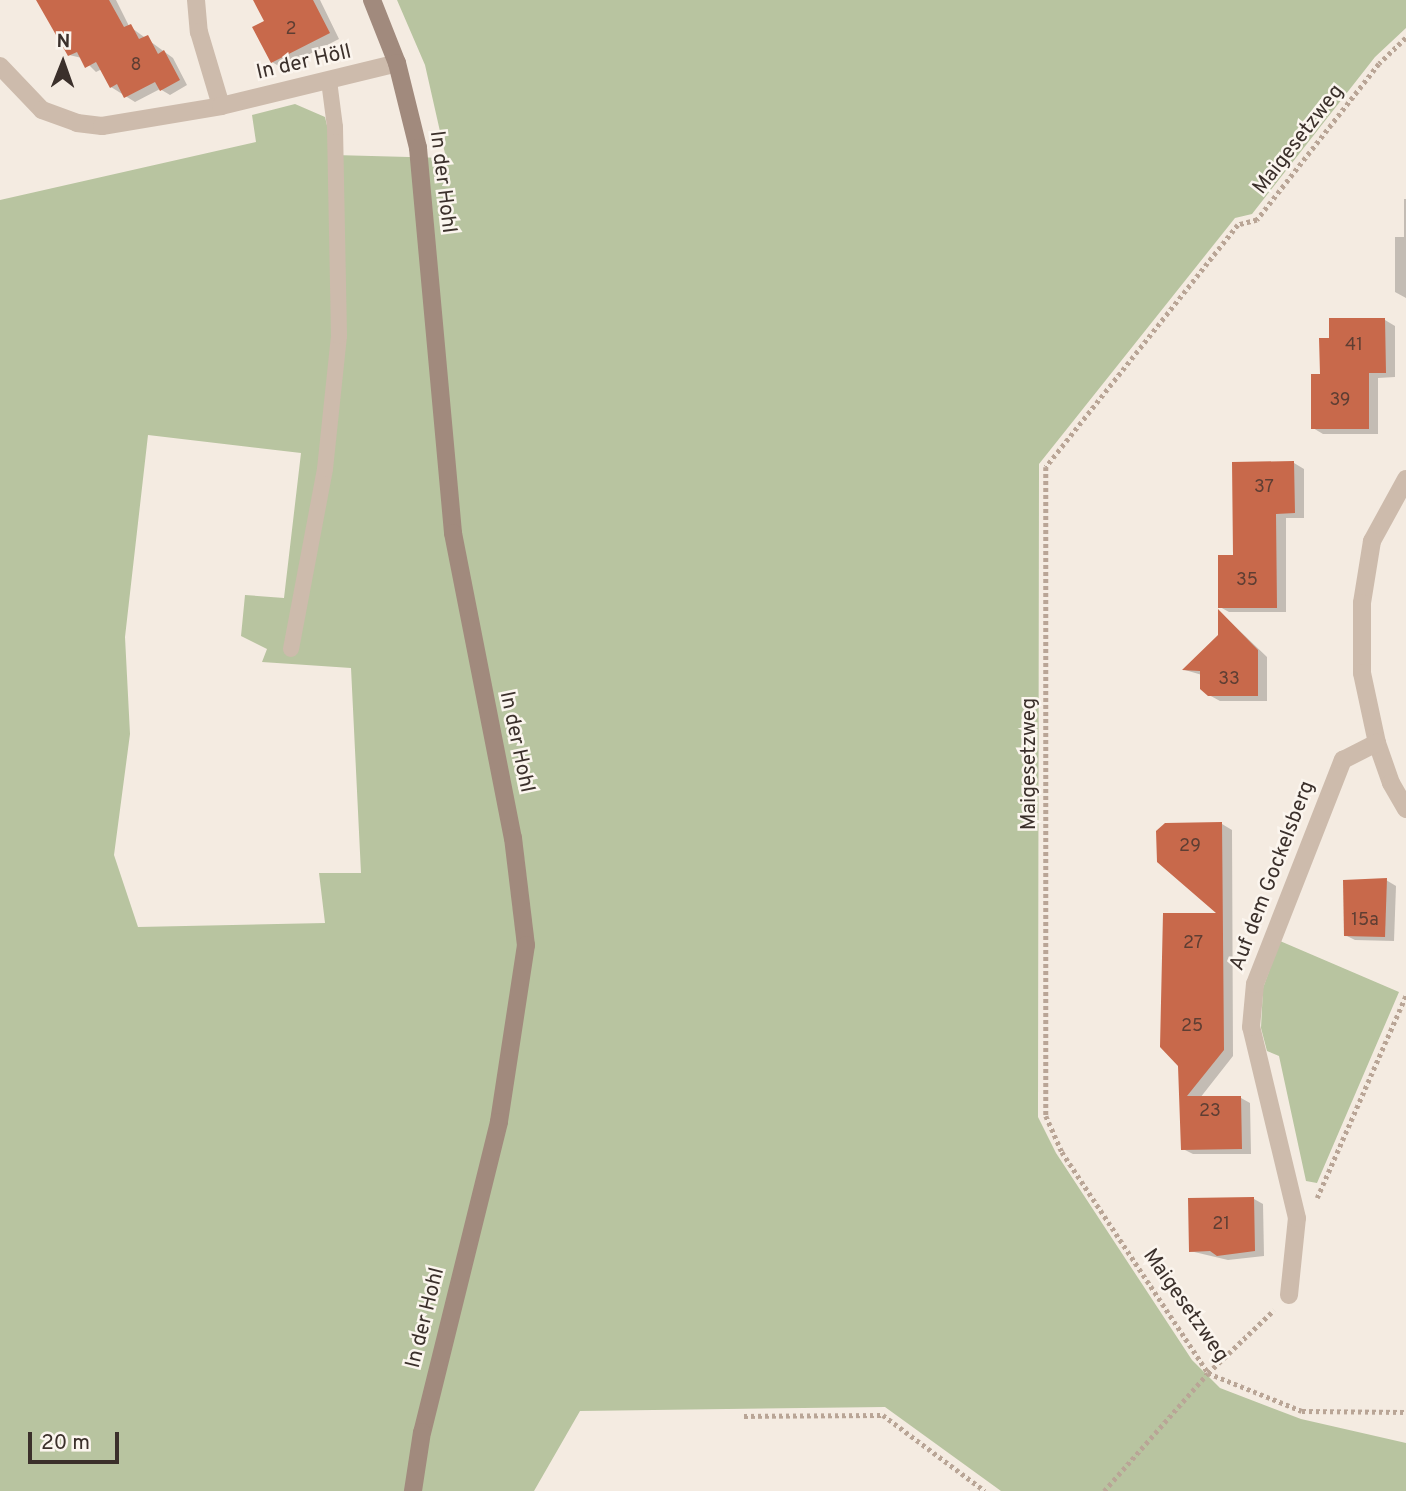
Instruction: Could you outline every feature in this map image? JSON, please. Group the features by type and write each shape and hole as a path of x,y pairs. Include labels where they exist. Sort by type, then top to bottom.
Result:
{"street":[{"path":"196,0 199,32 221,106"},
{"name":"In der Hohl","path":"372,0 397,63 418,149 453,533 513,838 526,945 499,1122 422,1432 413,1491"},
{"name":"In der Höll","path":"1,69 26,98 77,123 124,124 221,106 397,63"},
{"path":"1406,479 1372,541 1362,603 1362,673 1377,743 1391,783 1406,809"},
{"name":"Auf dem Gockelsberg","path":"1289,1295 1297,1218 1251,1027 1255,984 1343,760 1377,743"}],"lane":[{"path":"291,649 321,494 340,336 336,140 329,81"}],"path":[{"name":"Maigesetzweg","path":"1406,38 1378,64 1257,220 1238,225 1046,467 1046,1116 1062,1152 1208,1373 1302,1411 1406,1412"},
{"path":"1297,1218 1310,1216 1406,995"},
{"path":"1104,1491 1208,1373 1289,1295"},
{"path":"744,1416 883,1415 985,1491"}],"green space":[{"path":"397,0 1406,0 1406,28 1375,57 1252,214 1235,218 1039,464 1038,1117 1056,1153 1192,1360 1220,1388 1301,1419 1406,1443 1406,1491 1001,1491 885,1407 580,1411 534,1491 0,1491 0,200 256,142 252,115 295,104 325,117 334,155 446,158 425,65","holes":["148,435 301,453 284,598 245,595 241,636 267,649 262,662 351,668 361,873 319,873 325,923 138,927 114,855 130,734 125,637"]},
{"path":"1280,941 1399,992 1317,1183 1306,1181 1279,1056 1267,1051 1261,1028 1263,988"}],"building":[{"path":"36,0 109,0 124,27 131,24 139,39 148,35 158,54 164,50 180,80 160,91 155,82 124,98 117,84 110,88 96,62 85,68 77,52 68,56"},
{"path":"253,0 313,0 330,33 271,63 252,27 264,21"},
{"path":"1329,318 1385,318 1386,373 1369,373 1369,429 1311,429 1311,374 1320,374 1319,338 1329,338"},
{"path":"1294,461 1295,513 1276,514 1277,608 1218,608 1218,555 1233,555 1232,462"},
{"path":"1218,609 1258,650 1258,696 1208,696 1200,689 1200,671 1182,670 1218,635"},
{"path":"1222,822 1224,1050 1187,1096 1241,1096 1242,1149 1181,1150 1178,1066 1160,1047 1163,913 1216,913 1157,862 1156,831 1165,823"},
{"path":"1387,878 1385,937 1344,936 1343,880"},
{"path":"1254,1197 1255,1251 1217,1256 1210,1251 1189,1252 1188,1198"}]}
